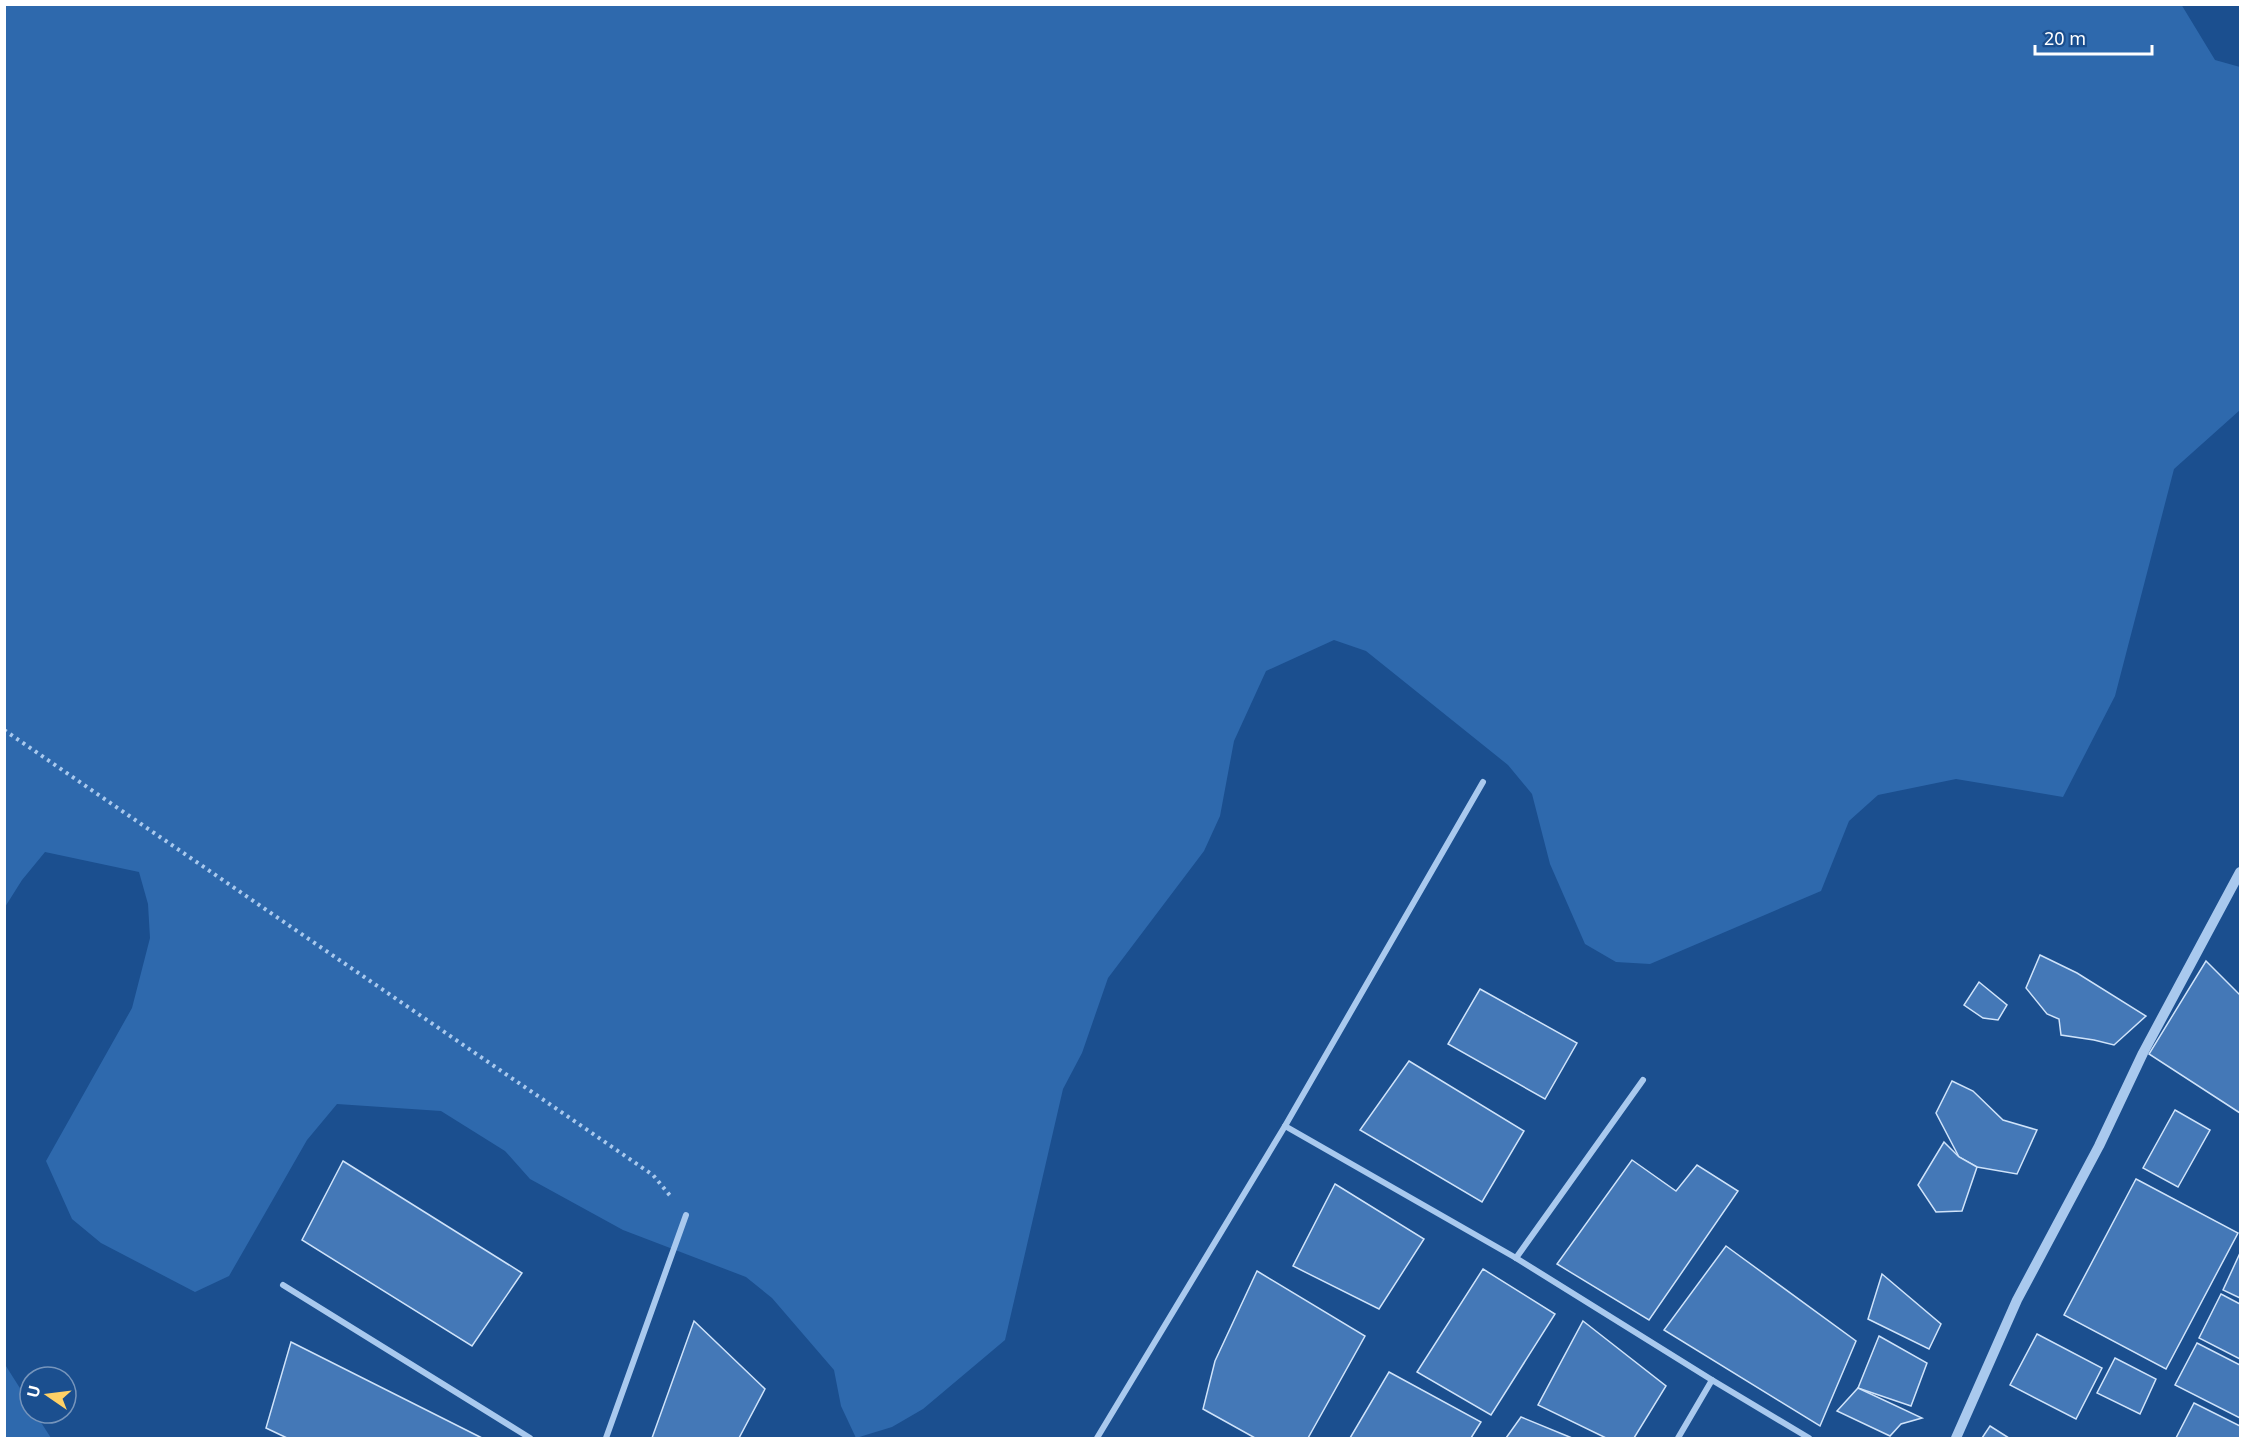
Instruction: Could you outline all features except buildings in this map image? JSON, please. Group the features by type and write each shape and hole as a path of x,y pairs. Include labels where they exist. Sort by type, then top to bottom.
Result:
{"street":[{"path":"1097,1438 1285,1126 1483,782"},
{"path":"1956,1438 2017,1299 2098,1146 2143,1053 2241,872"},
{"path":"1516,1258 1643,1080"},
{"path":"1285,1126 1516,1258 1809,1438"},
{"path":"606,1438 686,1215"},
{"path":"283,1285 530,1438"},
{"path":"1678,1438 1712,1380"}],"path":[{"path":"4,730 653,1175 686,1215"}],"shaded area":[{"path":"2181,4 2215,60 2240,67 2240,410 2174,469 2115,696 2063,797 1956,779 1878,795 1849,821 1821,891 1650,964 1616,962 1585,944 1550,864 1532,794 1508,765 1366,651 1334,640 1266,671 1234,741 1220,816 1204,851 1108,978 1082,1053 1063,1089 1005,1340 923,1409 892,1427 856,1438 841,1406 834,1370 772,1298 746,1277 623,1230 530,1179 505,1151 441,1111 337,1104 307,1140 229,1276 195,1292 101,1243 72,1219 46,1161 132,1008 150,938 148,904 139,872 45,852 22,880 5,907 5,5"},
{"path":"4,1363 18,1385 18,1425 43,1425 51,1438 5,1438"}]}
